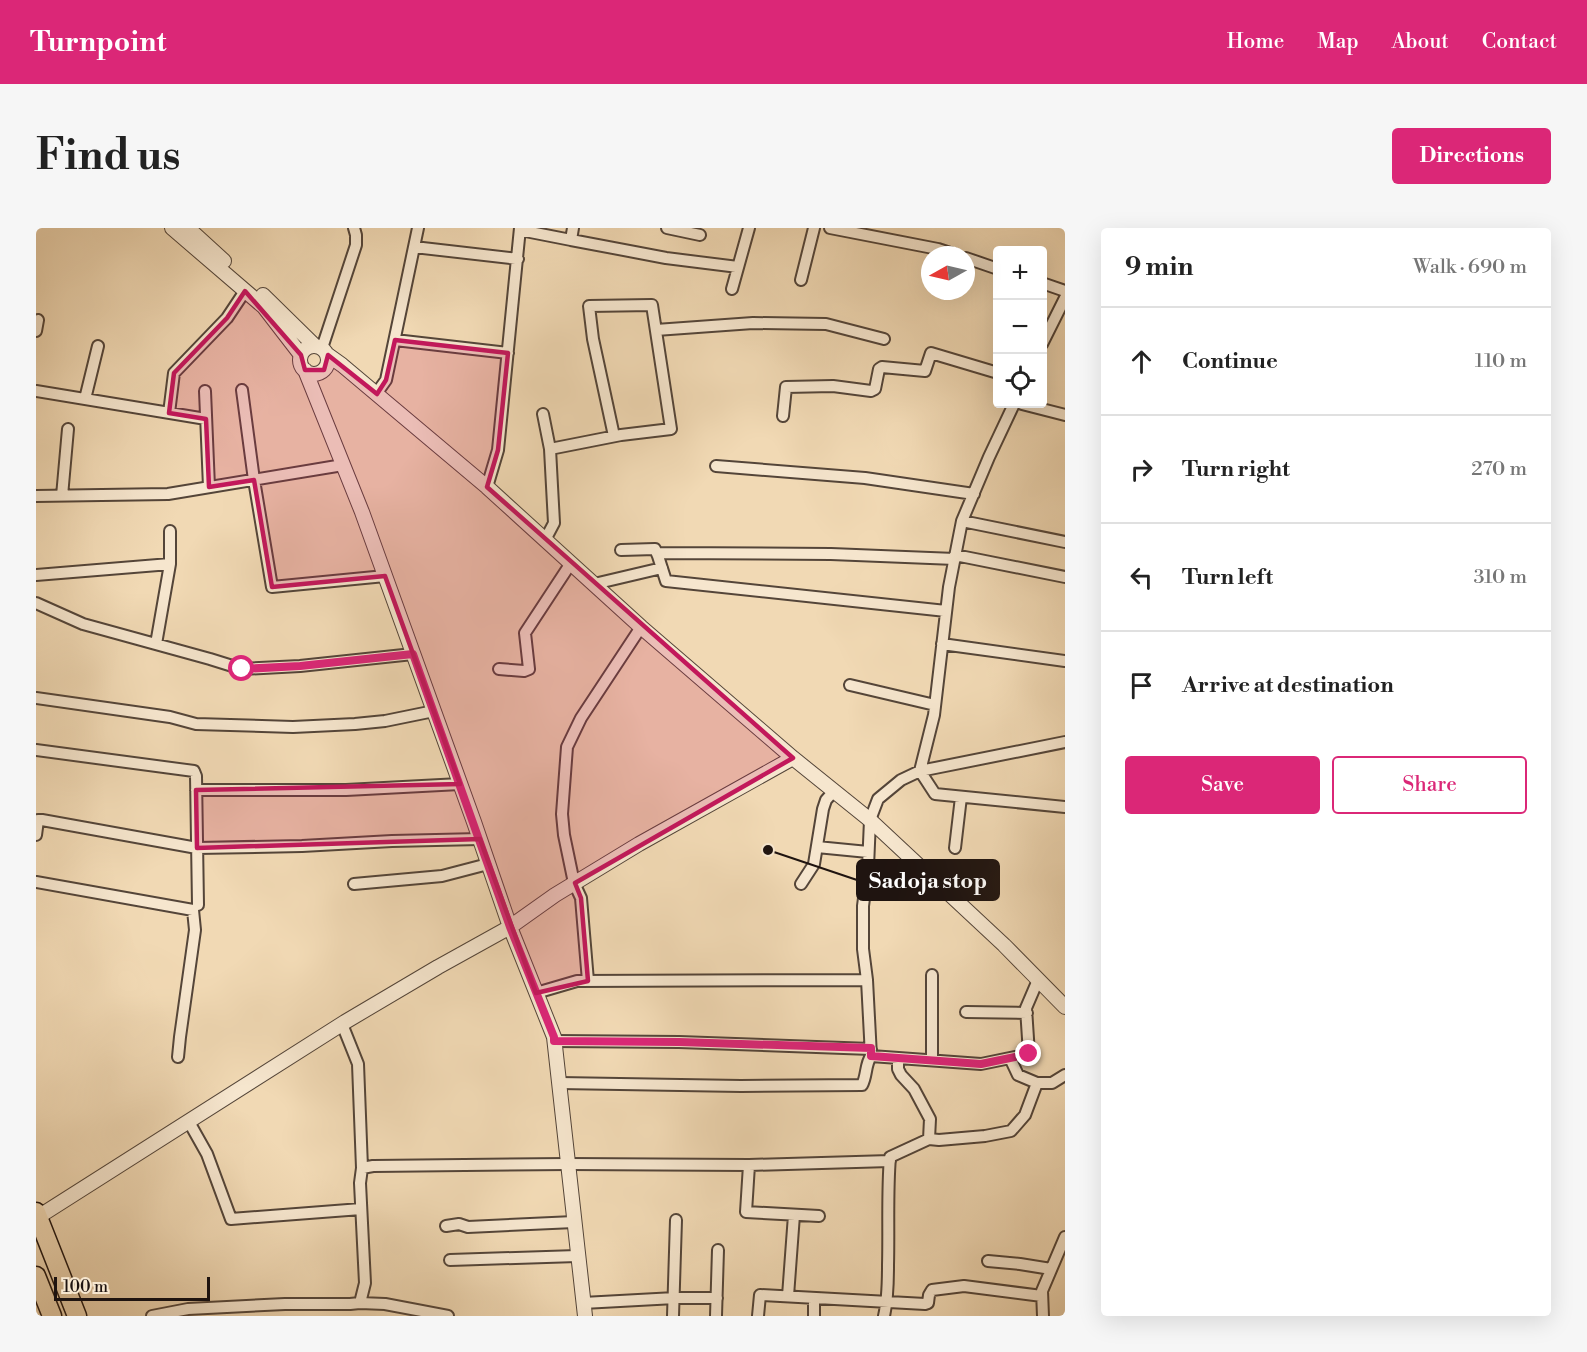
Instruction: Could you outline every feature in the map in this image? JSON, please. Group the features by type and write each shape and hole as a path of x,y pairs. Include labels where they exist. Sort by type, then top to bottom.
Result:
{"highway":[{"path":"37,1215 77,1316"},
{"path":"36,1276 52,1316"}],"street":[{"path":"172,228 245,291 267,305 301,355"},
{"path":"188,228 267,305 487,487 641,627 793,758 870,820 1004,945 1065,1007"},
{"path":"305,370 316,374 324,370 328,363 321,349 356,244 354,228"},
{"path":"376,394 386,380 418,228"},
{"path":"572,240 573,228"},
{"path":"667,228 700,235"},
{"path":"732,289 749,228"},
{"path":"801,280 814,228"},
{"path":"830,228 882,233 928,246"},
{"path":"487,487 498,450 520,229 666,258 738,267"},
{"path":"414,247 518,260"},
{"path":"975,261 993,267"},
{"path":"1047,286 1065,291"},
{"path":"170,413 174,373 227,318 245,291"},
{"path":"1047,334 1065,298"},
{"path":"550,449 614,436 670,429 652,305 590,306 593,339 614,436"},
{"path":"656,330 753,323 826,324 884,339"},
{"path":"395,340 508,353"},
{"path":"85,399 98,346"},
{"path":"321,349 306,348 301,355 300,363 305,370 362,512 510,927 554,1037 584,1309 675,1298 717,1298"},
{"path":"783,416 786,387 833,387 871,391 875,389 879,369 882,367 925,371 931,354 993,372"},
{"path":"242,390 272,586 386,576"},
{"path":"36,391 206,419"},
{"path":"205,391 209,487"},
{"path":"1012,408 962,521 946,610 935,705 920,771 935,794 1065,807"},
{"path":"1038,408 1065,415"},
{"path":"543,414 550,449 554,523 545,540"},
{"path":"62,495 68,429"},
{"path":"36,496 168,494 343,465"},
{"path":"716,465 866,477 974,494"},
{"path":"962,521 1065,542"},
{"path":"156,644 170,564 170,531"},
{"path":"621,550 655,549 666,581 946,610"},
{"path":"657,553 955,557 1065,577"},
{"path":"499,669 524,671 529,669 525,633 571,563"},
{"path":"36,575 170,564"},
{"path":"594,584 662,568"},
{"path":"36,603 83,624 210,658 242,669 300,666 413,654"},
{"path":"588,981 581,898 574,884 562,814 567,747 581,718 641,627"},
{"path":"942,644 1065,661"},
{"path":"850,685 935,705"},
{"path":"36,698 170,717 207,725 293,727 355,724 385,721 434,711"},
{"path":"559,1083 861,1085 871,1052 863,949 863,906 870,820 878,800 901,780 920,771 1065,742"},
{"path":"36,750 190,770 195,774 198,905"},
{"path":"37,1215 189,1122 342,1024 510,927 555,895 639,844 793,758"},
{"path":"196,790 346,790 460,784"},
{"path":"801,884 814,864 823,808 826,800 834,791"},
{"path":"955,848 961,797"},
{"path":"36,835 38,820 42,820 197,848 480,839"},
{"path":"817,847 868,852"},
{"path":"354,884 442,876 488,864"},
{"path":"36,882 193,910 195,930 178,1057"},
{"path":"932,975 932,1060"},
{"path":"536,993 577,981 867,980"},
{"path":"554,1041 679,1042 871,1052 898,1058 981,1064 1029,1054 1026,1008 1038,980"},
{"path":"966,1012 1027,1013"},
{"path":"342,1024 358,1064 362,1168 360,1183 365,1283 360,1303"},
{"path":"898,1058 898,1069 901,1076 914,1089 930,1119 928,1139"},
{"path":"1010,1058 1018,1075 1037,1083 1052,1083 1065,1075"},
{"path":"884,1316 887,1301 890,1157 928,1139 974,1137 1011,1131 1025,1115 1037,1083"},
{"path":"189,1122 207,1154 231,1219 361,1209"},
{"path":"362,1168 567,1164 749,1165 890,1161"},
{"path":"749,1165 746,1212 819,1216"},
{"path":"788,1296 794,1215"},
{"path":"674,1316 676,1220"},
{"path":"446,1226 574,1222"},
{"path":"1043,1316 1042,1291 1065,1237"},
{"path":"716,1316 718,1250"},
{"path":"450,1260 578,1256"},
{"path":"988,1261 1051,1269"},
{"path":"758,1316 760,1295 928,1303 932,1290 964,1286 1042,1296"},
{"path":"814,1298 814,1316"},
{"path":"152,1316 188,1309 360,1303 385,1304 448,1316"}],"highlighted area":[{"path":"245,291 301,355 305,370 324,370 328,355 377,394 386,380 395,340 508,353 498,450 487,487 793,758 575,883 581,898 588,981 536,993 480,839 197,848 196,790 460,784 385,576 272,587 254,480 209,487 206,419 169,413 174,373 227,318"}],"place":[{"name":"Sadoja stop","path":"768,850"}],"route":[{"path":"242,669 300,666 413,654 510,927 554,1041 871,1048 871,1056 981,1064 1029,1054"}]}
